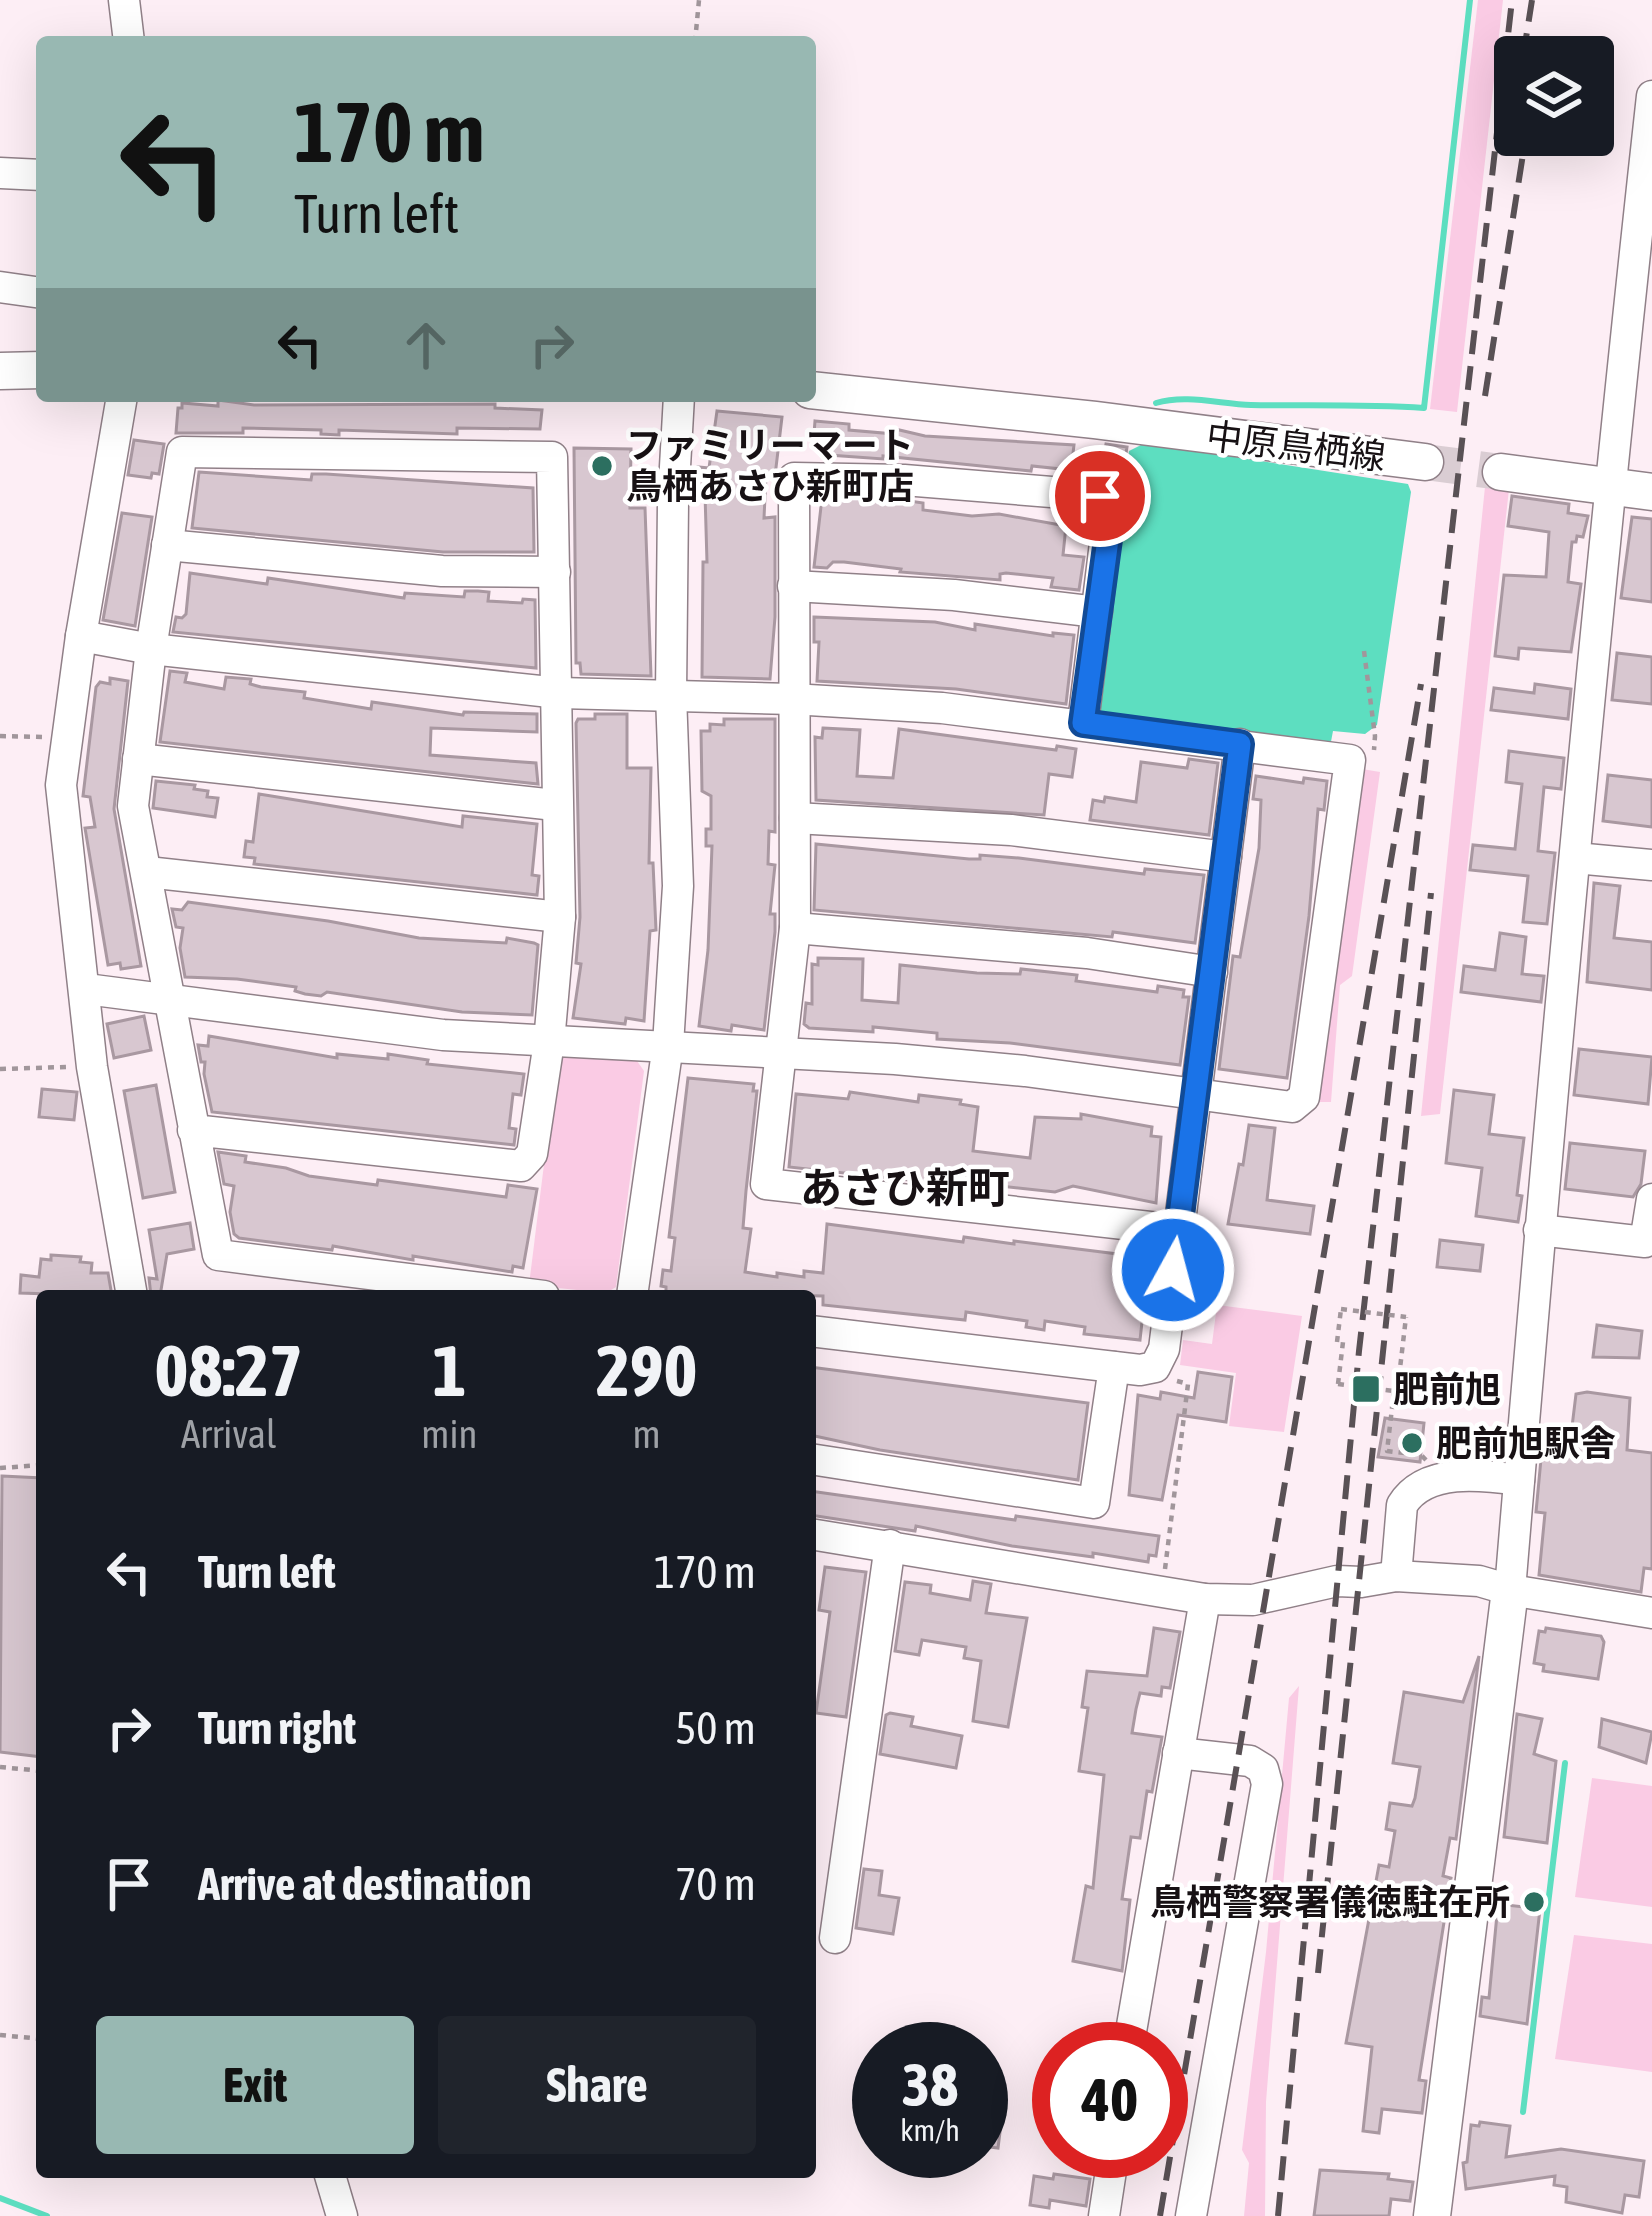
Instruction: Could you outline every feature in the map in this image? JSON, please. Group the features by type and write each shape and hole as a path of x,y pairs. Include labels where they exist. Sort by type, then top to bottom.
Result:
{"main road":[{"path":"0,371 36,370"},
{"name":"中原鳥栖線","path":"816,391 1425,462"},
{"path":"1502,472 1652,492"},
{"path":"1432,2216 1510,1590"}],"street":[{"path":"124,0 128,36"},
{"path":"1510,1590 1609,486 1652,96"},
{"path":"0,173 36,175"},
{"path":"0,287 36,292"},
{"path":"121,402 61,785 92,1067 131,1290"},
{"path":"633,1290 668,1045 678,886 671,695 679,402"},
{"path":"193,1130 521,1166 532,1154 549,1042 560,917 552,457 182,452 151,649 133,806 167,1000 193,1130 218,1255 300,1281 446,1290"},
{"path":"1083,723 1110,502 1100,496 1002,487 794,478 795,928 766,1184 1178,1230"},
{"path":"167,544 442,571 555,572"},
{"path":"793,586 954,595 1097,612"},
{"path":"81,636 151,649 559,692 792,699 1083,723 1350,760 1304,1097 1292,1107 1025,1071 668,1045 443,1036 86,988"},
{"path":"816,1332 1141,1370 1155,1366 1164,1349 1240,744"},
{"path":"138,759 556,805"},
{"path":"795,818 1011,830 1226,857"},
{"path":"1575,858 1652,865"},
{"path":"147,872 560,917"},
{"path":"795,928 1087,953 1211,972"},
{"path":"1539,1230 1648,1242 1652,1199"},
{"path":"816,1460 1094,1503 1114,1367"},
{"path":"1396,1576 1402,1505 1408,1496 1464,1473 1519,1480"},
{"path":"816,1535 1205,1599 1253,1600 1337,1581 1396,1576 1479,1581 1652,1613"},
{"path":"835,1938 890,1545"},
{"path":"1133,2022 1205,1599"},
{"path":"1178,1753 1250,1761 1263,1769 1267,1784 1191,2216"},
{"path":"331,2178 342,2216"},
{"path":"1104,2216 1110,2178"}],"path":[{"path":"695,36 699,0"},
{"path":"1350,760 1372,763 1376,736 1364,651"},
{"path":"0,736 68,737"},
{"path":"0,1069 92,1067"},
{"path":"1399,1377 1406,1316 1340,1309 1338,1384 1394,1390 1387,1451 1420,1455 1429,1471"},
{"path":"1162,1593 1189,1384 1173,1380"},
{"path":"0,1468 36,1465"},
{"path":"0,1767 36,1770"},
{"path":"0,2035 36,2038"}],"shaded area":[{"path":"1478,0 1503,0 1499,36 1494,36 1494,81 1457,412 1430,409"},
{"path":"1145,443 1408,484 1411,492 1377,725 1365,734 1333,731 1330,747 1102,717 1096,708 1129,451"},
{"path":"1486,477 1510,480 1440,1114 1421,1116"},
{"path":"1356,768 1380,772 1352,976 1340,985 1331,1102 1313,1102"},
{"path":"566,1054 635,1058 644,1071 616,1287 611,1290 529,1285 557,1060"},
{"path":"1217,1305 1302,1316 1284,1432 1229,1426 1236,1373 1180,1365 1183,1340 1212,1344"},
{"path":"1299,1686 1266,2102 1265,2216 1244,2216 1249,2163 1242,2150 1289,1698"},
{"path":"1592,1778 1652,1786 1652,1907 1575,1897"},
{"path":"1574,1935 1652,1944 1652,2072 1555,2059"}],"building":[{"path":"218,402 495,404 495,408 542,410 540,429 457,428 457,434 339,430 339,435 321,434 321,430 243,428 243,433 176,433 182,403 218,406"},
{"path":"717,411 782,417 775,476 766,476 764,518 775,517 770,679 702,677 703,562 707,562 705,494 697,493 698,467 709,468"},
{"path":"815,421 849,424 849,430 895,434 895,429 925,436 1074,445 1071,470 829,455 829,449 813,447"},
{"path":"134,440 164,444 159,474 152,473 151,478 128,475"},
{"path":"1106,444 1127,447 1121,484 1101,477"},
{"path":"574,448 631,449 630,508 645,508 651,676 581,674 580,663 576,663"},
{"path":"199,472 311,480 312,474 326,474 533,488 534,552 443,552 192,528"},
{"path":"1512,496 1569,504 1568,513 1588,516 1583,537 1572,542 1568,582 1581,584 1571,652 1519,648 1518,659 1495,656 1504,575 1546,577 1549,532 1508,526"},
{"path":"822,498 896,499 923,503 923,510 999,514 1066,526 1063,555 1084,557 1079,590 1051,587 1053,578 1006,573 1000,574 1000,580 844,562 814,567"},
{"path":"122,513 152,517 135,626 103,620"},
{"path":"1632,517 1652,519 1652,602 1621,598"},
{"path":"190,573 267,584 268,578 404,598 405,593 464,597 465,591 478,591 489,592 488,601 535,600 536,668 173,632 176,617 186,614"},
{"path":"814,617 935,622 975,630 975,624 1074,635 1066,704 956,689 817,681 819,642 814,642"},
{"path":"1617,653 1652,657 1652,704 1612,700"},
{"path":"170,671 187,673 185,682 224,689 226,677 251,679 250,684 261,687 305,692 304,698 371,709 372,702 463,715 537,714 537,732 431,728 430,755 536,763 538,784 160,742"},
{"path":"110,678 128,681 114,809 141,966 121,969 120,963 108,965 85,828 95,827 90,797 83,796 96,687 100,682 110,684"},
{"path":"1535,684 1571,689 1568,719 1491,710 1494,688 1534,693"},
{"path":"595,714 627,714 627,768 651,768 649,863 653,863 656,930 650,931 644,1021 626,1018 625,1024 573,1018 581,964 576,963 580,917 576,723 595,719"},
{"path":"724,719 775,719 775,832 769,831 768,864 775,865 770,914 775,914 775,932 764,1030 699,1026 712,846 706,846 711,796 702,791 701,731 710,731 710,724 724,725"},
{"path":"823,728 860,730 857,776 893,778 899,729 1076,749 1072,777 1049,774 1044,815 816,800 815,737 822,738"},
{"path":"1509,751 1564,758 1561,789 1544,787 1538,851 1555,853 1547,924 1523,922 1528,876 1470,870 1473,845 1515,849 1522,784 1506,782"},
{"path":"1189,759 1218,763 1209,835 1090,820 1093,800 1136,802 1141,762 1187,768"},
{"path":"1608,775 1652,780 1652,827 1603,821"},
{"path":"1256,776 1303,783 1304,778 1327,781 1324,810 1318,809 1287,1078 1219,1069 1233,956 1240,957 1259,848 1261,800 1253,799"},
{"path":"156,781 208,791 207,797 218,798 215,817 153,808"},
{"path":"259,794 462,827 463,816 537,824 532,875 539,876 537,895 254,864 255,858 244,857 246,841 253,842"},
{"path":"816,844 969,859 980,859 980,855 1019,858 1144,874 1145,869 1204,875 1195,943 1113,932 1112,937 814,910"},
{"path":"1594,883 1620,886 1614,938 1652,942 1652,990 1587,982"},
{"path":"188,902 419,938 506,943 507,938 534,943 538,945 532,1015 462,1012 327,992 305,994 295,991 296,987 237,979 185,977 180,948 183,928 176,927 172,909 182,910"},
{"path":"1500,933 1526,937 1522,974 1544,976 1541,1002 1461,992 1464,966 1495,970"},
{"path":"818,958 863,959 862,1000 898,1003 900,965 977,973 1020,974 1021,969 1157,992 1158,986 1184,990 1183,997 1189,997 1180,1065 1010,1043 937,1039 937,1033 809,1028 804,1024 806,1003 812,1004 812,964 818,965"},
{"path":"144,1016 151,1050 114,1058 107,1024"},
{"path":"209,1036 337,1058 337,1054 388,1059 388,1054 428,1060 427,1064 524,1074 521,1095 513,1094 509,1128 516,1129 514,1145 212,1112 198,1045 208,1046"},
{"path":"1579,1049 1652,1057 1648,1104 1574,1095"},
{"path":"688,1078 754,1084 743,1228 751,1229 745,1272 777,1277 777,1273 804,1277 804,1271 823,1273 827,1224 963,1242 964,1237 1126,1255 1128,1245 1146,1248 1140,1340 1084,1334 1085,1327 1045,1321 1044,1330 1026,1327 1027,1321 966,1312 965,1320 823,1305 823,1296 816,1296 816,1290 666,1290 661,1286 663,1270 671,1271 675,1238 669,1237"},
{"path":"156,1085 175,1192 143,1198 124,1091"},
{"path":"42,1089 77,1092 74,1120 39,1117"},
{"path":"1454,1090 1494,1095 1489,1134 1524,1138 1518,1222 1476,1216 1482,1168 1446,1163"},
{"path":"850,1092 918,1102 919,1095 961,1100 960,1104 978,1107 973,1151 1030,1158 1035,1117 1081,1119 1081,1114 1152,1127 1151,1136 1161,1137 1156,1203 1073,1186 1055,1192 981,1188 789,1167 796,1094 848,1099"},
{"path":"1249,1125 1275,1128 1267,1200 1314,1206 1310,1234 1228,1224"},
{"path":"1570,1143 1645,1151 1641,1184 1633,1197 1565,1189"},
{"path":"218,1152 309,1176 377,1185 378,1180 506,1197 508,1185 537,1189 523,1268 513,1266 512,1272 333,1246 332,1250 239,1238 230,1212 234,1186 224,1184"},
{"path":"190,1223 194,1249 167,1254 161,1290 150,1290 149,1278 157,1279 149,1230"},
{"path":"1440,1240 1483,1245 1480,1271 1437,1267"},
{"path":"51,1255 81,1257 80,1262 92,1263 91,1273 108,1273 111,1290 20,1293 21,1275 39,1277 41,1259 51,1260"},
{"path":"1597,1325 1642,1331 1639,1358 1593,1357"},
{"path":"816,1368 1088,1403 1078,1480 816,1436"},
{"path":"1198,1372 1232,1377 1226,1422 1178,1415 1162,1500 1129,1495 1138,1395 1160,1399 1161,1392 1194,1398"},
{"path":"1576,1394 1630,1398 1627,1450 1652,1453 1652,1569 1644,1568 1641,1592 1539,1575 1545,1513 1536,1512 1541,1459 1556,1460 1560,1426 1572,1427"},
{"path":"1385,1418 1424,1423 1420,1462 1378,1457"},
{"path":"2,1476 36,1478 36,1756 0,1752"},
{"path":"816,1492 1159,1536 1156,1556 1149,1555 1148,1562 1012,1546 916,1526 915,1531 816,1516"},
{"path":"825,1567 866,1572 846,1717 816,1713 830,1612 819,1610"},
{"path":"973,1581 991,1584 986,1613 1027,1618 1008,1727 973,1721 981,1661 964,1658 966,1647 922,1640 919,1655 895,1651 905,1582 931,1585 930,1593 970,1600"},
{"path":"1154,1628 1180,1632 1170,1688 1162,1687 1161,1696 1140,1693 1136,1709 1132,1733 1162,1737 1140,1838 1131,1837 1122,1899 1130,1900 1122,1971 1073,1961 1086,1886 1093,1888 1104,1775 1079,1771 1088,1708 1082,1707 1087,1671 1147,1676"},
{"path":"1539,1631 1601,1636 1598,1679 1543,1671 1544,1665 1534,1663"},
{"path":"1479,1656 1456,1839 1450,1838 1443,1876 1451,1878 1419,2080 1426,2081 1422,2113 1382,2109 1379,2133 1363,2131 1372,2047 1346,2043 1379,1865 1389,1867 1395,1831 1386,1829 1390,1803 1412,1806 1415,1798 1420,1767 1393,1763 1404,1692 1463,1702"},
{"path":"890,1713 913,1717 911,1726 962,1736 956,1768 880,1754"},
{"path":"1517,1714 1542,1719 1534,1754 1556,1761 1547,1843 1504,1837"},
{"path":"1602,1719 1652,1732 1646,1763 1599,1747"},
{"path":"864,1869 882,1871 879,1895 899,1898 893,1934 856,1928"},
{"path":"1498,1904 1540,1909 1527,2024 1480,2016 1482,1997 1489,1998"},
{"path":"1471,2125 1510,2126 1506,2157 1561,2149 1644,2161 1639,2197 1625,2195 1622,2213 1566,2202 1567,2187 1554,2185 1555,2176 1466,2189 1463,2163 1467,2162"},
{"path":"1320,2170 1389,2174 1388,2179 1413,2182 1410,2201 1391,2199 1389,2216 1314,2216"},
{"path":"1034,2178 1090,2179 1086,2206 1050,2200 1049,2208 1030,2205"}],"waterway":[{"path":"1156,403 1191,399 1251,405 1424,408 1470,0"},
{"path":"1523,2112 1565,1763"},
{"path":"0,2198 47,2216"}],"tunnel":[{"path":"1425,462 1501,472"}],"railway":[{"path":"1278,2216 1359,1351 1512,0"},
{"path":"1526,36 1532,0"},
{"path":"1485,396 1523,156"},
{"path":"1160,2216 1421,684"},
{"path":"1318,1973 1431,893"}],"place":[{"name":"ファミリーマート 鳥栖あさひ新町店","path":"602,466"},
{"name":"肥前旭","path":"1366,1389"},
{"name":"肥前旭駅舎","path":"1412,1443"},
{"name":"鳥栖警察署儀徳駐在所","path":"1534,1902"}],"district":[{"name":"あさひ新町","path":"905,1188"}],"route":[{"path":"1100,496 1110,502 1112,510 1083,723 1240,744 1173,1270"}]}
